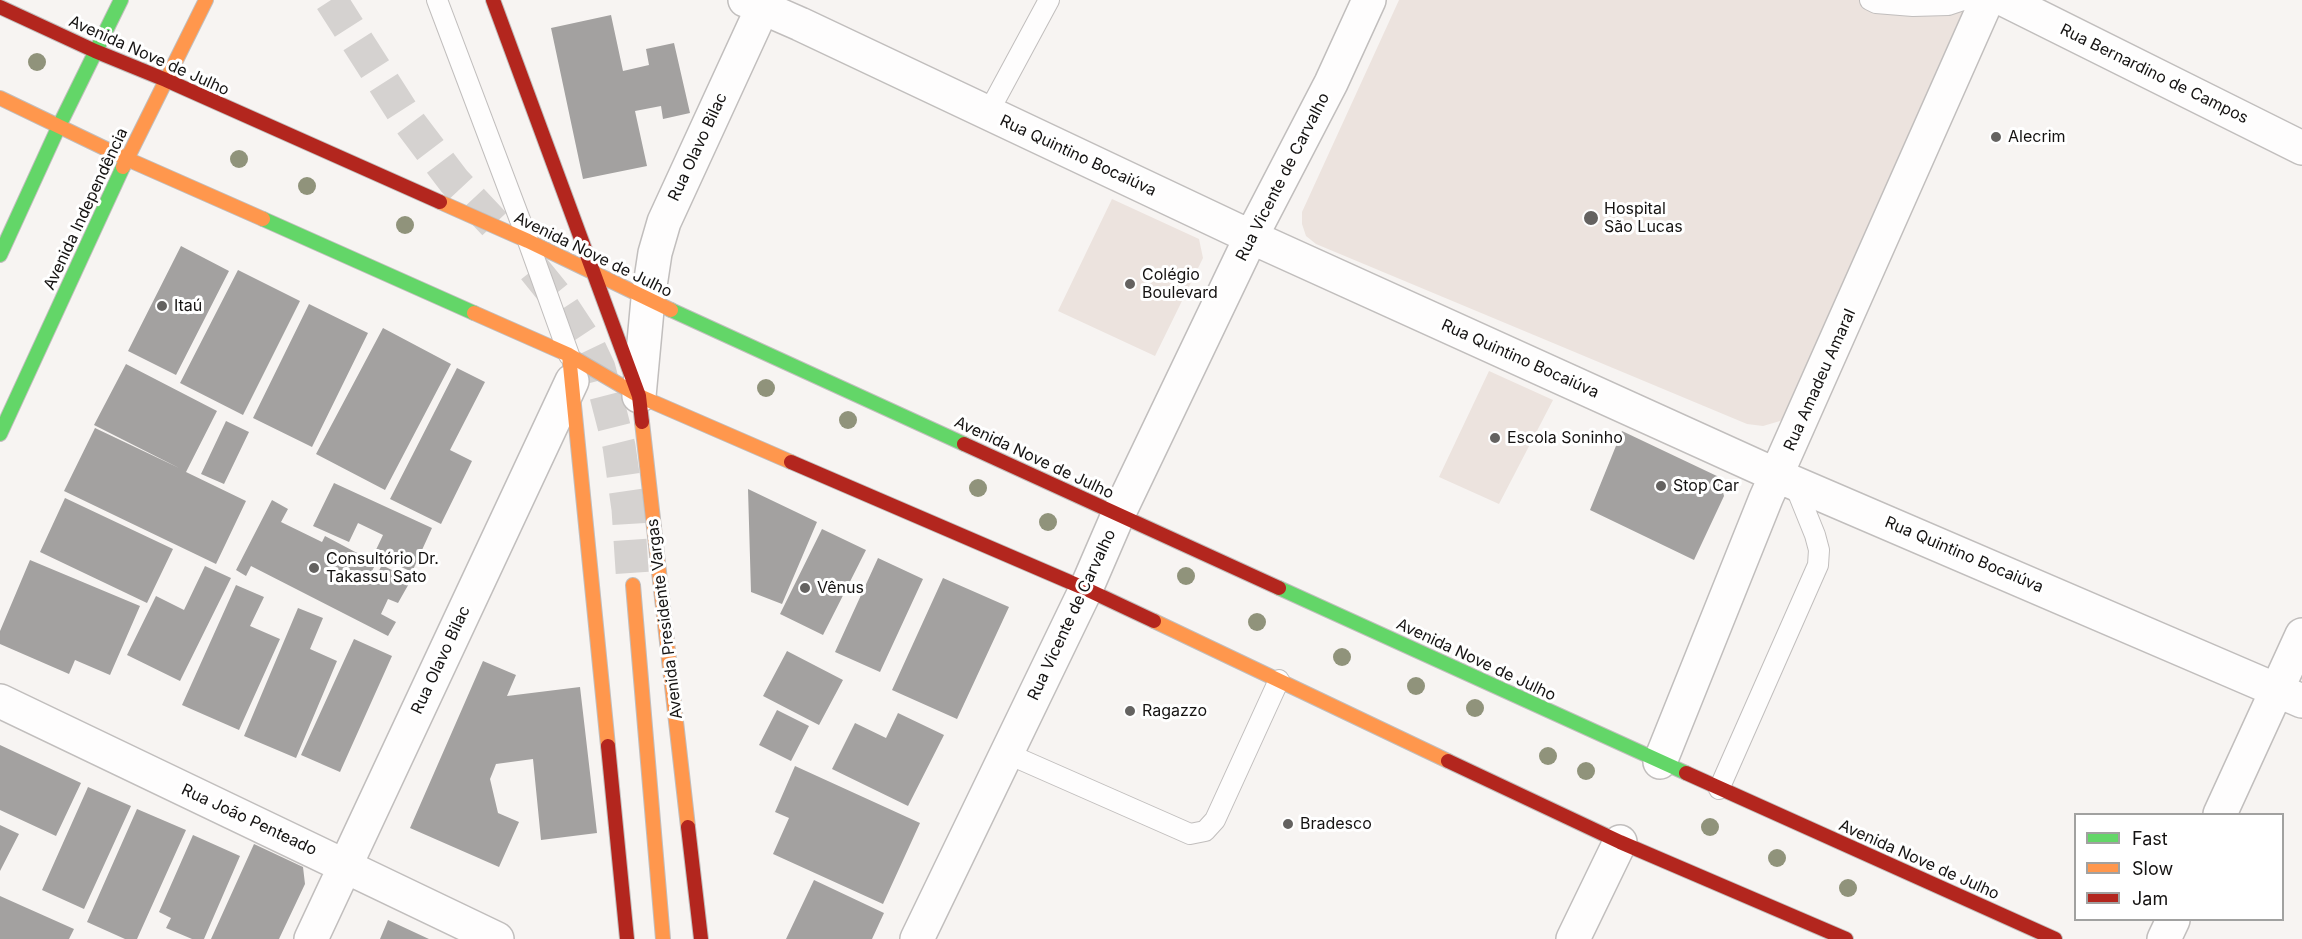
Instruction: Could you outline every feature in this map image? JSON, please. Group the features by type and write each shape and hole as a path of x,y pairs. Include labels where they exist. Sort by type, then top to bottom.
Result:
{"main road":[{"name":"Avenida Independência","path":"0,434 127,159 206,0"},
{"path":"493,0 639,396"},
{"path":"0,255 59,126 120,2"},
{"name":"Avenida Nove de Julho","path":"0,7 528,241 648,300 1118,515 1719,789 2055,939"},
{"path":"0,99 570,368 1086,589 1620,842 1846,939"},
{"path":"570,368 627,939"},
{"name":"Avenida Presidente Vargas","path":"639,396 701,939"},
{"path":"633,585 663,939"}],"street":[{"name":"Rua Vicente de Carvalho","path":"917,939 1086,589 1118,515 1251,237 1331,83 1369,0"},
{"name":"Rua Amadeu Amaral","path":"1660,762 1766,498 1786,479 1987,0"},
{"name":"Rua Bernardino de Campos","path":"2005,0 2302,148"},
{"name":"Rua Quintino Bocaiúva","path":"757,3 1251,237 1786,479 2289,695"},
{"name":"Rua Olavo Bilac","path":"648,300 655,253 664,222 757,3"},
{"name":"Avenida Presidente Vargas","path":"639,396 648,300"},
{"name":"Rua Olavo Bilac","path":"312,939 570,368"},
{"path":"2221,813 2289,695 2302,635"},
{"name":"Rua João Penteado","path":"0,701 497,939"},
{"path":"1573,939 1620,842"},
{"path":"2164,939 2173,921"}],"lane":[{"path":"437,0 528,241 570,368"},
{"path":"988,113 1049,0"},
{"path":"1870,0 1876,3 1913,6 1948,5 1963,0"},
{"path":"1719,789 1818,565 1819,550 1815,535 1786,479"},
{"path":"1006,753 1190,834 1205,831 1215,820 1279,680"}],"shaded area":[{"name":"Hospital São Lucas","path":"1399,0 1968,0 1970,7 1794,409 1780,421 1763,426 1747,424 1316,244 1306,236 1302,224 1302,212"},
{"name":"Colégio Boulevard","path":"1112,199 1199,239 1203,258 1155,356 1058,311"},
{"name":"Escola Soninho","path":"1489,371 1553,400 1499,504 1439,477"}],"building":[{"path":"611,15 623,71 649,65 646,49 674,43 690,113 663,119 661,106 635,111 647,166 583,179 551,28"},
{"path":"181,246 229,271 176,375 128,351"},
{"path":"238,270 300,301 243,415 180,383"},
{"path":"309,304 368,333 312,447 253,418"},
{"path":"383,328 451,364 385,490 316,454"},
{"path":"126,364 217,411 186,472 246,501 216,564 64,491 95,428 179,468 94,425"},
{"path":"457,368 485,382 450,450 472,461 441,524 390,499"},
{"path":"226,421 249,432 224,484 201,474"},
{"name":"Stop Car","path":"1622,431 1719,477 1724,496 1694,560 1590,510"},
{"path":"334,483 432,528 412,572 374,554 383,535 358,523 349,542 313,526"},
{"path":"748,489 817,522 782,604 751,592"},
{"path":"65,498 173,549 147,603 40,552"},
{"name":"Consultório Dr. Takassu Sato","path":"272,500 288,509 281,522 322,542 325,536 376,563 371,573 376,576 382,565 411,580 398,603 388,599 381,614 396,622 388,636 251,566 246,576 236,570"},
{"path":"822,529 866,550 823,635 780,614"},
{"path":"878,558 923,579 880,672 835,652"},
{"path":"30,560 140,606 110,675 75,660 69,674 0,644 0,631"},
{"path":"205,566 231,578 180,681 127,655 156,596 184,610"},
{"path":"943,578 1009,607 957,719 892,690"},
{"path":"236,585 264,597 250,626 280,639 239,730 182,705"},
{"path":"298,608 323,618 310,649 337,661 296,758 244,736"},
{"path":"354,639 392,656 340,772 301,755"},
{"path":"787,651 843,680 819,725 763,696"},
{"path":"483,661 516,675 507,696 580,687 597,833 541,840 533,759 496,764 490,779 498,813 519,822 499,867 410,828"},
{"path":"777,710 809,726 791,761 759,745"},
{"path":"898,713 944,735 908,806 832,769 855,723 886,738"},
{"path":"0,745 81,783 56,836 0,810"},
{"path":"795,766 920,823 883,904 773,854 789,818 775,812"},
{"path":"88,787 131,806 84,909 42,890"},
{"path":"137,809 186,830 137,939 125,939 87,922"},
{"path":"0,825 19,834 0,871"},
{"path":"193,835 240,856 204,939 192,939 166,928 171,918 159,912"},
{"path":"254,844 303,867 305,884 279,939 211,939"},
{"path":"814,880 884,913 872,939 786,939"},
{"path":"0,896 74,929 69,939 0,939"},
{"path":"388,920 429,939 380,939"}],"tunnel":[{"path":"331,0 407,119 454,181 500,230"},
{"path":"534,269 555,295 588,345 599,368 619,446 628,509 633,585"}],"traffic: fast":[{"path":"0,255 59,126 121,0"},
{"path":"0,434 123,167"},
{"path":"263,219 474,313"},
{"path":"671,310 964,444"},
{"path":"1279,588 1686,773"}],"traffic: slow":[{"path":"123,167 206,0"},
{"path":"0,98 127,159 263,219"},
{"path":"440,202 528,241 671,310"},
{"path":"474,313 569,355 639,396 791,462"},
{"path":"569,355 608,746"},
{"path":"642,422 688,827"},
{"path":"633,585 663,939"},
{"path":"1154,621 1448,761"}],"traffic: jam":[{"path":"493,0 639,396 642,422"},
{"path":"0,7 440,202"},
{"path":"964,444 1279,588"},
{"path":"791,462 1086,589 1154,621"},
{"path":"608,746 627,939"},
{"path":"1448,761 1620,842 1846,939"},
{"path":"1686,773 2055,939"},
{"path":"688,827 701,939"}],"place":[{"name":"Alecrim","path":"1996,137"},
{"name":"Hospital São Lucas","path":"1591,218"},
{"name":"Colégio Boulevard","path":"1130,284"},
{"name":"Itaú","path":"162,306"},
{"name":"Escola Soninho","path":"1495,438"},
{"name":"Stop Car","path":"1661,486"},
{"name":"Consultório Dr. Takassu Sato","path":"314,568"},
{"name":"Vênus","path":"805,588"},
{"name":"Ragazzo","path":"1130,711"},
{"name":"Bradesco","path":"1288,824"}]}
